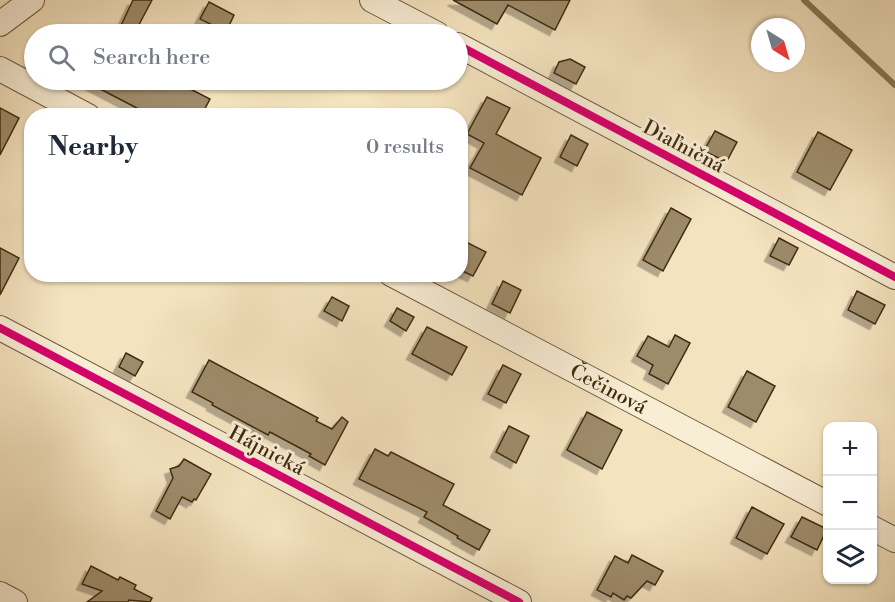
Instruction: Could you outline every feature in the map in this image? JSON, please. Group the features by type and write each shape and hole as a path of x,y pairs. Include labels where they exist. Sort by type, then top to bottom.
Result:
{"street":[{"path":"0,24 32,0"},
{"path":"372,0 418,24"},
{"name":"Diaľničná","path":"468,50 895,277"},
{"path":"0,69 24,82"},
{"path":"39,90 73,108"},
{"name":"Čečinová","path":"406,282 823,501"},
{"name":"Hájnická","path":"0,328 519,602"},
{"path":"877,530 895,540"},
{"path":"0,594 15,602"}],"building":[{"path":"133,0 152,0 139,24 122,24"},
{"path":"453,0 570,0 555,30 508,5 497,24"},
{"path":"209,2 234,15 230,24 210,24 200,19"},
{"path":"570,59 585,67 576,84 554,73 559,62"},
{"path":"102,90 192,90 210,99 205,108 137,108"},
{"path":"487,97 510,108 496,134 541,158 522,195 470,168 484,143 468,135"},
{"path":"0,108 19,118 0,155"},
{"path":"715,131 737,142 728,159 724,157 723,160 704,151"},
{"path":"818,132 852,150 830,190 797,172"},
{"path":"571,135 588,144 577,166 560,157"},
{"path":"671,208 691,219 663,271 643,260"},
{"path":"779,238 798,248 789,265 770,256"},
{"path":"468,243 486,252 473,276 468,274"},
{"path":"0,248 19,258 0,295"},
{"path":"503,281 521,290 510,313 492,304"},
{"path":"857,291 885,305 875,324 848,310"},
{"path":"332,297 349,306 342,321 324,311"},
{"path":"397,308 414,317 406,331 390,321"},
{"path":"427,327 467,347 452,375 412,354"},
{"path":"675,335 690,343 668,384 649,374 653,365 637,356 648,336 669,347"},
{"path":"126,353 143,362 135,376 119,367"},
{"path":"209,360 318,418 316,421 332,429 342,417 348,422 325,465 309,456 311,454 270,432 268,435 192,392"},
{"path":"503,365 521,374 506,403 488,394"},
{"path":"747,371 775,386 756,422 728,407"},
{"path":"587,412 622,430 602,469 567,450"},
{"path":"509,426 529,436 516,463 496,452"},
{"path":"375,449 388,456 391,452 454,484 443,505 490,530 479,550 424,517 427,512 359,479"},
{"path":"184,459 211,474 196,500 192,502 182,497 170,519 156,511 173,478 170,469 179,466"},
{"path":"752,507 784,524 767,554 736,538"},
{"path":"802,517 823,527 823,537 817,550 791,537"},
{"path":"632,555 663,571 655,585 647,581 631,598 627,596 624,600 613,593 611,597 597,590 615,556 628,563"},
{"path":"91,566 118,580 120,577 136,585 134,589 152,598 150,602 129,600 128,602 87,602 102,591 82,584"}],"waterway":[{"path":"804,0 895,85"}],"cycle path":[{"path":"468,50 895,277"},
{"path":"0,328 519,602"}]}
